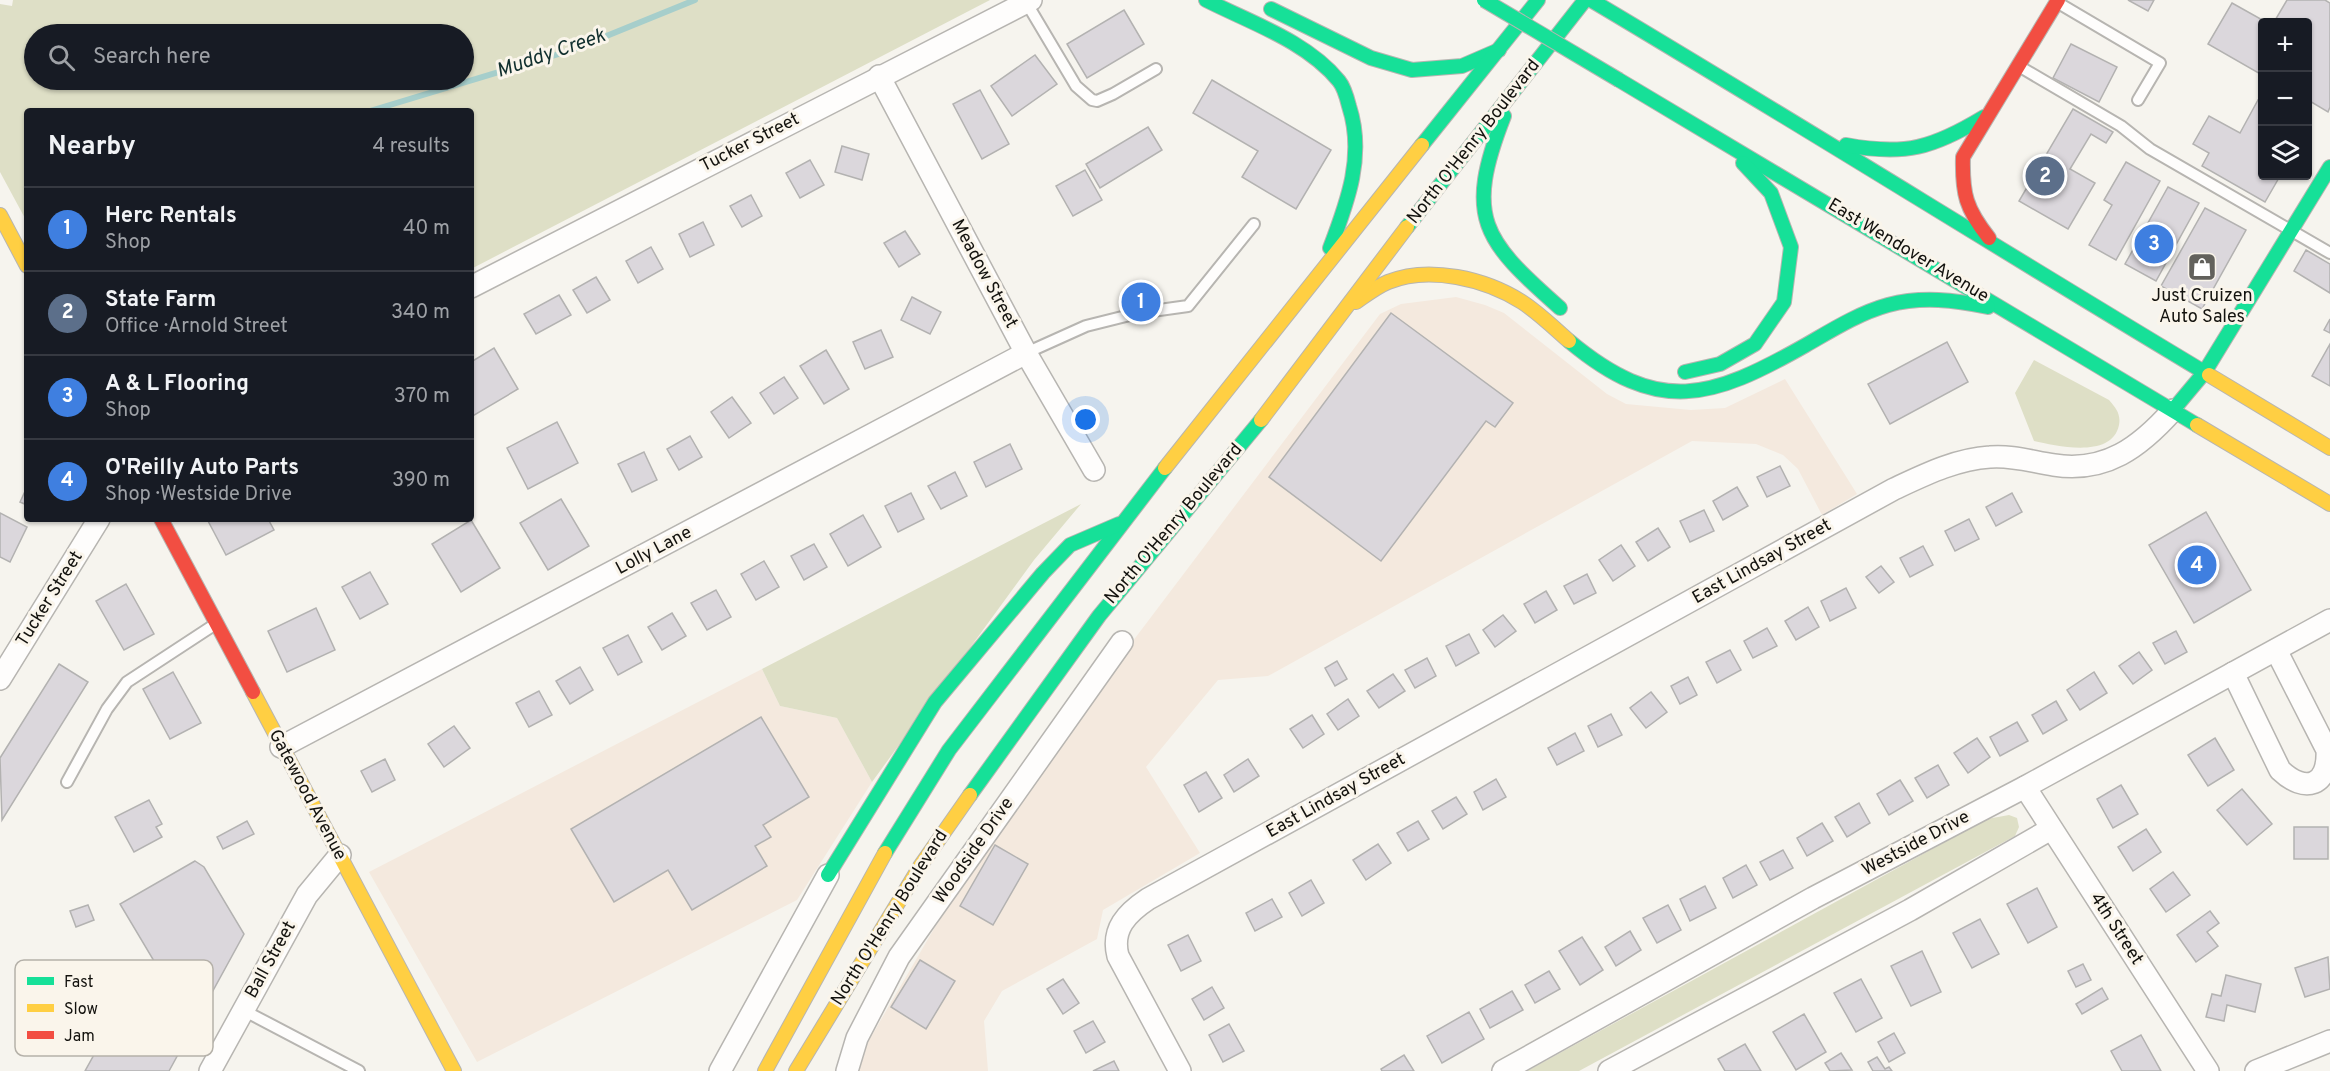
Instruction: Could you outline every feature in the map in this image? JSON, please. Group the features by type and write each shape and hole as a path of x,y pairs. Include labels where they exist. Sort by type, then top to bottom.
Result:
{"main road":[{"path":"1206,0 1303,50 1340,81 1355,120 1357,158 1349,197 1318,278"},
{"path":"1254,0 1371,58 1412,70 1462,66 1499,50"},
{"name":"East Wendover Avenue","path":"1484,0 2330,504"},
{"name":"North O'Henry Boulevard","path":"765,1071 887,850 949,750 1120,524 1538,0"},
{"name":"North O'Henry Boulevard","path":"796,1071 921,865 1054,675 1099,616 1258,423 1585,0"},
{"path":"1591,0 1829,142 1996,247 2204,373 2329,444"},
{"path":"1996,247 1971,215 1962,187 1963,157 2058,1"},
{"path":"1514,91 1491,147 1483,190 1490,235 1515,269 1567,313"},
{"path":"1829,142 1881,152 1913,151 1947,141 1988,115"},
{"path":"1675,374 1720,364 1755,344 1784,302 1791,248 1771,193 1723,142"},
{"name":"East Lindsay Street","path":"2173,410 2204,373 2330,167"},
{"path":"0,215 24,260"},
{"path":"1344,309 1389,282 1437,274 1481,283 1522,302 1600,365 1649,389 1696,391 1736,381 1873,310 1909,301 1951,299 2011,313"},
{"name":"Gatewood Avenue","path":"163,522 454,1071"},
{"path":"828,875 935,702 1070,545 1120,524"}],"street":[{"name":"Tucker Street","path":"474,285 1028,1"},
{"name":"Meadow Street","path":"879,76 1026,353 1094,470"},
{"name":"Lolly Lane","path":"281,747 1026,353"},
{"name":"East Lindsay Street","path":"1180,1071 1118,956 1116,932 1134,909 1148,899 1894,489 1948,466 1990,457 2016,458 2076,468 2094,465 2132,450 2173,410"},
{"name":"Tucker Street","path":"3,666 97,522"},
{"name":"Westside Drive","path":"1503,1071 1813,898 2025,787 2330,620"},
{"name":"Woodside Drive","path":"847,1071 857,1038 899,957 1122,642"},
{"path":"2233,673 2280,770 2291,780 2302,784 2314,782 2323,777 2328,766 2327,750 2276,650"},
{"name":"4th Street","path":"2025,787 2208,1071"},
{"path":"1609,1071 1910,910 2051,829"},
{"name":"Ball Street","path":"210,1071 307,895 340,855"},
{"path":"720,1071 828,875"},
{"path":"2256,1071 2330,1041"}],"lane":[{"path":"1028,1 1076,86 1092,100 1113,94 1156,69"},
{"path":"2058,1 2160,63 2138,100"},
{"path":"2018,66 2121,126 2150,149 2330,253"},
{"path":"1026,353 1086,326 1138,313 1188,306 1254,224"},
{"path":"67,782 107,709 127,682 217,623"},
{"path":"243,1010 359,1071"}],"shaded area":[{"path":"1456,297 1504,313 1607,394 1626,404 1691,410 1725,408 1785,379 1857,494 1822,515 1798,469 1783,455 1756,444 1692,441 1268,676 1218,680 1146,767 1200,853 1103,910 1097,939 1002,991 984,1021 988,1071 859,1071 868,1042 935,927 1108,674 1380,314 1401,304"},
{"path":"762,669 780,706 837,718 872,782 797,900 477,1062 369,872"}],"green space":[{"path":"13,0 990,0 474,267 474,108 24,108 24,216 0,172 0,4 12,6"},
{"path":"2034,360 2109,400 2119,414 2119,425 2114,436 2106,443 2082,448 2034,441 2015,393"},
{"path":"1081,504 1034,560 872,782 837,718 780,706 762,669"},
{"path":"2009,815 2017,818 2019,827 2015,836 1579,1071 1527,1071 1987,819"}],"building":[{"path":"2128,0 2154,0 2148,11"},
{"path":"2287,0 2325,0 2330,3 2330,107 2328,112 2312,102 2312,18 2276,18"},
{"path":"2232,3 2259,18 2258,73 2208,44"},
{"path":"1124,10 1144,44 1087,78 1067,44"},
{"path":"2071,44 2117,67 2099,102 2053,78"},
{"path":"1035,55 1057,84 1012,116 991,86"},
{"path":"1212,80 1331,150 1296,209 1242,177 1258,151 1193,113"},
{"path":"980,90 1009,144 982,159 953,104"},
{"path":"2258,100 2258,180 2278,180 2265,202 2202,166 2209,153 2193,144 2209,116 2240,133"},
{"path":"2073,109 2113,132 2106,143 2091,134 2070,169 2095,183 2068,229 2019,201"},
{"path":"1148,127 1162,150 1100,188 1086,164"},
{"path":"842,146 869,154 862,180 835,172"},
{"path":"810,160 824,185 800,198 786,173"},
{"path":"2126,162 2160,181 2116,260 2089,245 2112,205 2104,200"},
{"path":"1085,170 1102,200 1073,216 1056,186"},
{"path":"2168,187 2199,203 2156,281 2125,264"},
{"path":"751,195 762,216 742,227 730,206"},
{"path":"2205,208 2246,230 2202,309 2161,286"},
{"path":"703,222 714,245 690,257 679,234"},
{"path":"905,231 920,254 899,267 884,243"},
{"path":"651,247 663,269 638,283 626,261"},
{"path":"2306,250 2330,264 2330,293 2294,271"},
{"path":"596,277 610,300 587,313 573,290"},
{"path":"559,295 571,315 536,334 524,314"},
{"path":"912,297 941,312 930,334 901,320"},
{"path":"1391,313 1513,403 1495,427 1486,421 1381,561 1269,477"},
{"path":"2330,319 2330,333 2324,330"},
{"path":"881,330 893,357 865,369 853,342"},
{"path":"1947,342 1968,382 1890,424 1868,384"},
{"path":"2330,344 2330,386 2312,376"},
{"path":"494,348 518,389 474,415 474,360"},
{"path":"826,350 849,389 824,404 800,366"},
{"path":"784,377 798,398 774,414 760,393"},
{"path":"732,397 751,423 729,438 711,412"},
{"path":"557,422 578,463 528,489 507,448"},
{"path":"690,436 702,457 679,470 667,449"},
{"path":"1010,444 1022,469 986,487 974,462"},
{"path":"644,452 657,480 632,492 618,464"},
{"path":"1780,466 1790,486 1767,497 1757,477"},
{"path":"955,472 967,496 941,509 928,486"},
{"path":"1737,487 1748,506 1723,520 1713,501"},
{"path":"911,493 924,519 898,532 885,506"},
{"path":"2012,493 2022,512 1996,526 1986,507"},
{"path":"561,499 589,546 548,570 520,523"},
{"path":"1704,510 1714,531 1690,542 1680,521"},
{"path":"2206,512 2251,590 2194,623 2149,545"},
{"path":"0,513 27,527 10,562 0,557"},
{"path":"863,515 881,547 848,566 830,534"},
{"path":"1969,519 1979,539 1955,551 1945,531"},
{"path":"209,522 270,522 274,530 226,555"},
{"path":"468,522 472,522 500,568 461,592 432,544"},
{"path":"1658,528 1670,547 1648,561 1636,542"},
{"path":"814,544 827,567 804,580 791,556"},
{"path":"1621,545 1635,566 1613,581 1599,560"},
{"path":"1923,546 1933,565 1910,577 1900,558"},
{"path":"764,561 779,587 756,600 741,574"},
{"path":"1881,566 1894,582 1879,593 1866,577"},
{"path":"370,572 388,604 360,619 342,587"},
{"path":"1587,574 1596,593 1574,604 1564,586"},
{"path":"126,584 154,634 124,650 96,601"},
{"path":"1846,588 1856,608 1830,621 1821,601"},
{"path":"716,590 731,617 707,630 691,603"},
{"path":"1546,591 1557,610 1535,623 1524,604"},
{"path":"1808,607 1819,627 1796,640 1785,621"},
{"path":"316,608 335,650 287,672 268,631"},
{"path":"672,613 686,636 662,650 648,627"},
{"path":"1503,615 1516,631 1495,647 1483,630"},
{"path":"1767,628 1777,646 1753,658 1744,641"},
{"path":"2176,631 2187,652 2165,664 2153,643"},
{"path":"1469,634 1479,653 1456,666 1446,646"},
{"path":"628,635 642,662 618,675 603,648"},
{"path":"1730,650 1741,670 1717,683 1706,662"},
{"path":"2139,652 2152,670 2133,684 2119,666"},
{"path":"1427,658 1436,676 1415,688 1405,670"},
{"path":"1337,661 1347,679 1335,686 1325,668"},
{"path":"59,664 88,682 2,820 0,758"},
{"path":"580,667 593,690 570,704 556,681"},
{"path":"173,672 201,723 170,739 143,689"},
{"path":"2094,672 2107,693 2080,710 2067,690"},
{"path":"1393,674 1405,691 1379,708 1367,691"},
{"path":"1688,677 1697,695 1680,704 1671,686"},
{"path":"539,691 552,715 529,727 516,703"},
{"path":"1651,692 1667,712 1646,728 1630,708"},
{"path":"1348,699 1359,716 1338,730 1327,714"},
{"path":"2056,701 2067,720 2043,734 2032,715"},
{"path":"1611,714 1622,735 1598,747 1588,726"},
{"path":"1312,715 1324,734 1303,748 1290,729"},
{"path":"761,717 809,797 763,825 771,837 755,846 767,866 692,910 668,870 614,902 571,829"},
{"path":"2017,722 2028,741 2000,756 1990,737"},
{"path":"454,726 470,748 444,767 428,744"},
{"path":"1575,733 1584,751 1557,765 1548,748"},
{"path":"1977,738 1990,757 1968,773 1954,753"},
{"path":"2215,738 2234,770 2208,786 2188,755"},
{"path":"385,759 395,780 372,792 361,771"},
{"path":"1248,759 1259,776 1234,792 1224,775"},
{"path":"1938,765 1949,785 1927,798 1915,778"},
{"path":"1206,772 1222,798 1199,812 1184,785"},
{"path":"1496,779 1506,797 1483,810 1474,792"},
{"path":"1900,780 1913,801 1889,815 1877,794"},
{"path":"2121,785 2138,814 2113,828 2097,799"},
{"path":"2242,789 2272,824 2247,845 2217,810"},
{"path":"1456,797 1467,814 1443,829 1432,811"},
{"path":"149,800 162,824 156,827 162,837 134,852 115,817"},
{"path":"1859,803 1870,823 1847,837 1835,817"},
{"path":"247,821 254,834 223,849 217,837"},
{"path":"1418,821 1429,839 1408,851 1397,833"},
{"path":"1822,823 1833,841 1807,856 1797,838"},
{"path":"2294,827 2328,827 2328,859 2294,859"},
{"path":"2146,829 2161,852 2133,871 2118,847"},
{"path":"1378,844 1391,863 1366,880 1353,860"},
{"path":"995,845 1028,864 993,925 960,906"},
{"path":"1783,850 1793,868 1770,880 1760,862"},
{"path":"195,861 204,867 244,934 213,991 213,960 153,960 120,904"},
{"path":"1746,865 1757,885 1733,898 1723,878"},
{"path":"2173,872 2190,895 2166,912 2150,889"},
{"path":"1311,880 1324,903 1302,916 1289,893"},
{"path":"1705,886 1716,908 1690,921 1680,899"},
{"path":"2037,888 2057,927 2028,943 2007,904"},
{"path":"1272,899 1282,917 1255,931 1246,913"},
{"path":"88,905 94,920 76,927 70,911"},
{"path":"1668,905 1681,930 1657,943 1643,918"},
{"path":"2210,911 2219,923 2207,932 2218,946 2196,962 2177,935"},
{"path":"1980,919 1999,954 1972,968 1953,933"},
{"path":"1630,931 1641,950 1616,966 1605,947"},
{"path":"1188,935 1201,961 1181,971 1168,945"},
{"path":"1582,937 1603,970 1580,985 1559,951"},
{"path":"1922,951 1941,992 1911,1006 1891,966"},
{"path":"2328,957 2330,989 2305,997 2295,968"},
{"path":"920,960 955,981 926,1029 891,1007"},
{"path":"2083,964 2091,980 2076,987 2068,971"},
{"path":"1549,971 1560,989 1535,1003 1525,985"},
{"path":"2226,975 2261,984 2255,1012 2227,1005 2224,1021 2206,1017 2212,994 2221,996"},
{"path":"1063,979 1079,1003 1063,1014 1047,989"},
{"path":"1861,979 1882,1018 1856,1032 1834,993"},
{"path":"1212,987 1224,1008 1204,1020 1192,999"},
{"path":"2102,988 2108,999 2082,1014 2076,1004"},
{"path":"1512,991 1523,1010 1490,1028 1480,1009"},
{"path":"1469,1012 1484,1039 1442,1063 1427,1036"},
{"path":"1804,1014 1826,1052 1796,1070 1773,1032"},
{"path":"1093,1021 1105,1042 1086,1053 1074,1031"},
{"path":"1229,1024 1244,1051 1223,1062 1209,1035"},
{"path":"1894,1033 1905,1053 1889,1062 1878,1042"},
{"path":"2141,1035 2161,1071 2122,1071 2111,1051"},
{"path":"1745,1044 1761,1071 1725,1071 1718,1059"},
{"path":"1841,1053 1852,1070 1830,1071 1825,1063"},
{"path":"1404,1055 1414,1071 1382,1071 1381,1069"},
{"path":"93,1056 177,1056 169,1071 85,1071"},
{"path":"1877,1057 1885,1069 1889,1067 1892,1071 1873,1071 1868,1062"},
{"path":"1114,1061 1119,1071 1093,1071"}],"waterway":[{"name":"Muddy Creek","path":"474,80 572,50 695,0"},
{"name":"Muddy Creek","path":"380,108 440,90"}],"traffic: fast":[{"path":"1206,0 1294,44 1326,67 1342,86 1354,124 1355,160 1343,213 1330,248"},
{"path":"1484,0 1619,80"},
{"path":"1422,145 1538,0"},
{"path":"1407,227 1585,0"},
{"path":"1591,0 2209,375"},
{"path":"1271,9 1371,58 1412,70 1462,66 1499,50"},
{"path":"1619,80 2197,425"},
{"path":"1504,116 1485,179 1484,204 1488,225 1498,244 1513,264 1560,308"},
{"path":"1846,145 1885,150 1918,147 1949,136 1984,117"},
{"path":"1685,372 1720,364 1755,344 1784,302 1791,247 1771,193 1743,163"},
{"path":"2173,410 2204,373 2330,167"},
{"path":"1569,341 1601,365 1631,381 1658,389 1686,391 1713,387 1742,378 1877,308 1901,302 1938,300 1988,307"},
{"path":"970,795 1099,616 1261,420"},
{"path":"885,853 949,750 1165,468"},
{"path":"828,875 935,702 1043,573 1070,545 1119,524"}],"traffic: slow":[{"path":"1165,468 1422,145"},
{"path":"0,215 24,260"},
{"path":"1261,420 1407,227"},
{"path":"1356,302 1384,284 1404,277 1421,275 1457,277 1475,281 1508,294 1522,302 1569,341"},
{"path":"2209,375 2330,448"},
{"path":"2197,425 2330,504"},
{"path":"253,692 454,1071"},
{"path":"796,1071 921,865 970,795"},
{"path":"765,1071 885,853"}],"traffic: jam":[{"path":"1989,238 1975,218 1967,200 1963,181 1963,157 2058,0"},
{"path":"163,522 253,692"}],"place":[{"name":"State Farm","path":"2045,176"},
{"name":"A & L Flooring","path":"2154,244"},
{"name":"Just Cruizen Auto Sales","path":"2202,267"},
{"name":"Herc Rentals","path":"1141,302"},
{"name":"O'Reilly Auto Parts","path":"2197,565"}]}
